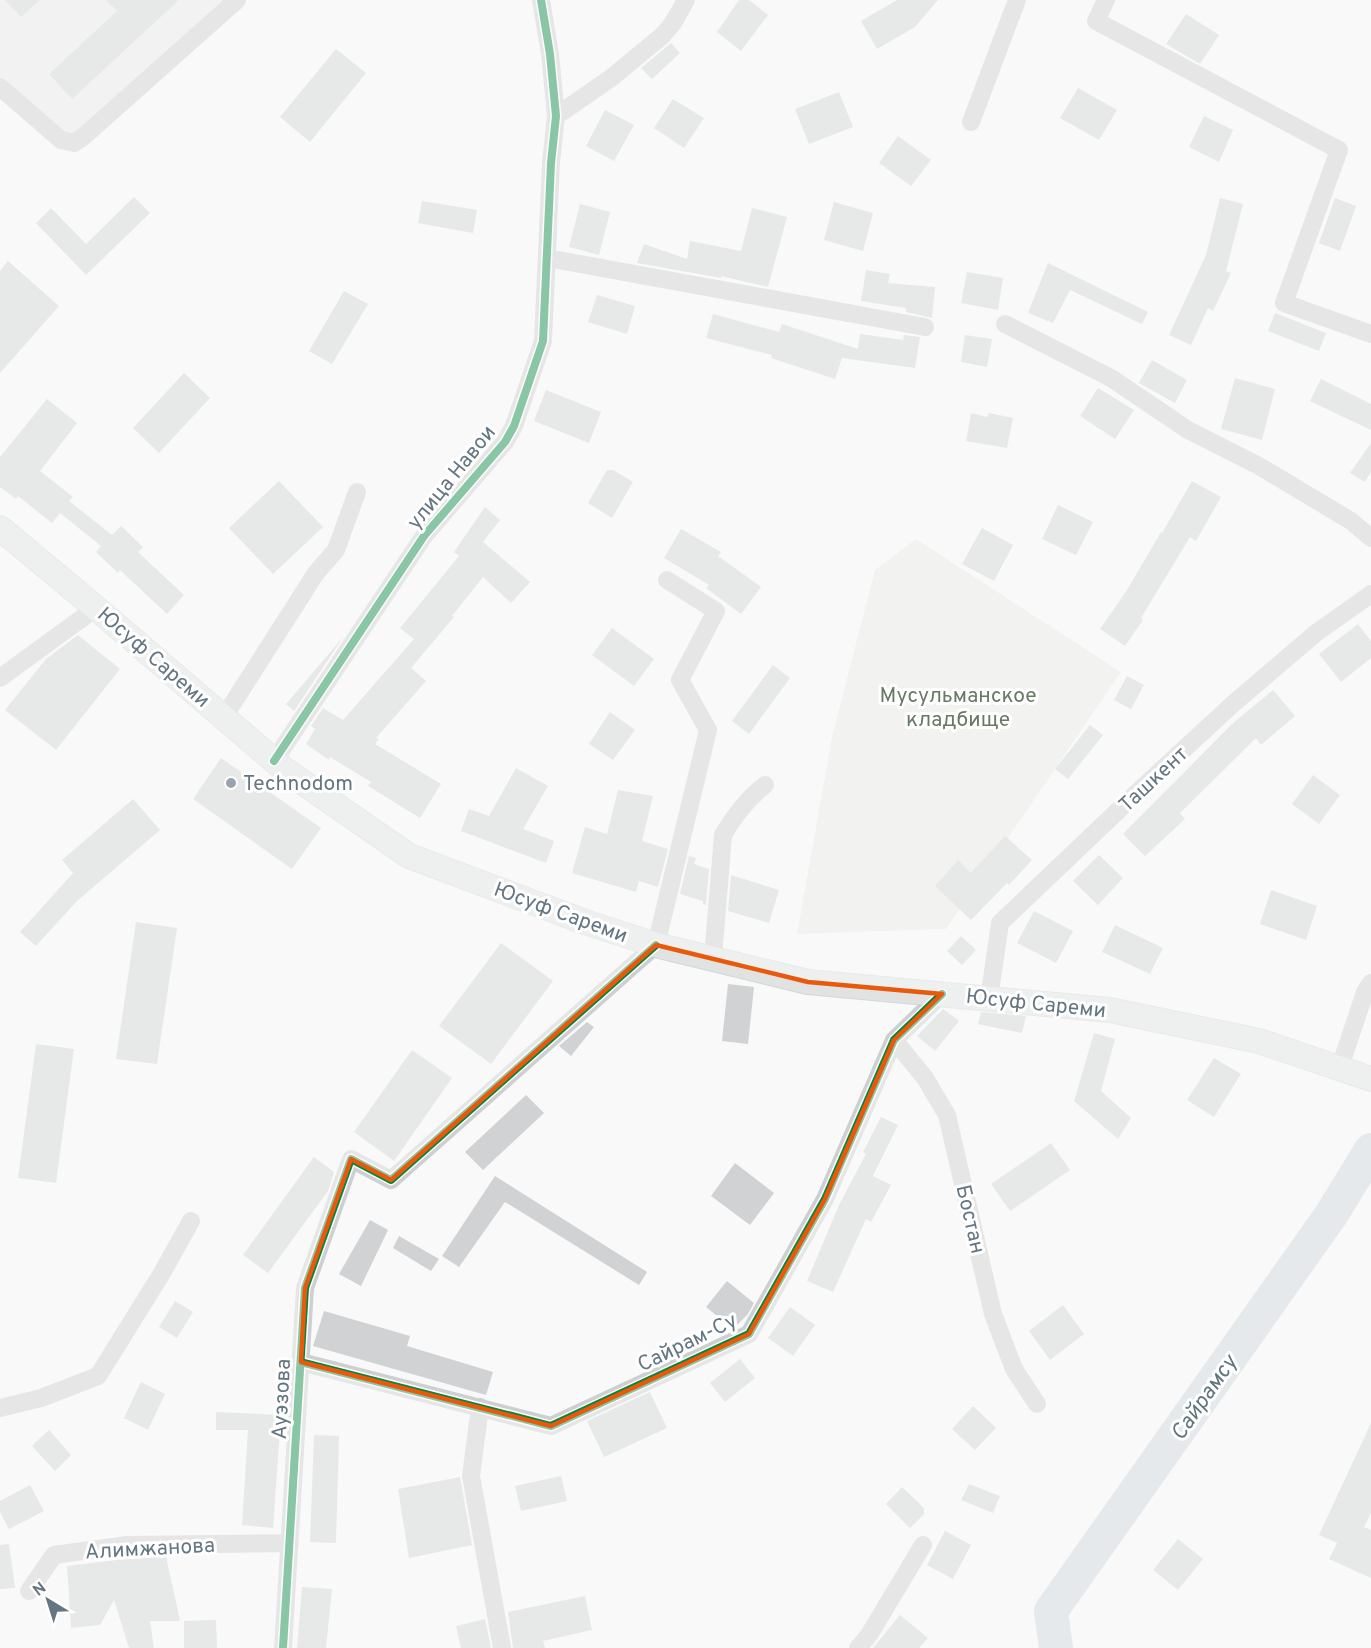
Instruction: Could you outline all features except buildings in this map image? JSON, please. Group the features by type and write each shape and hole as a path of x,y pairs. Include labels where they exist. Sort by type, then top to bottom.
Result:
{"main road":[{"name":"Юсуф Сареми","path":"0,528 274,761 409,856 585,922 656,945 808,982 1110,1010 1259,1041 1371,1079"}],"street":[{"path":"0,87 61,140 74,143 237,0"},
{"name":"улица Навои","path":"274,761 424,537 505,442 514,426 543,341 551,163 556,116 550,54 541,0"},
{"path":"556,116 611,78 662,36 673,23 686,0"},
{"path":"971,122 1017,0"},
{"path":"1106,0 1096,21 1339,150 1284,303 1371,334"},
{"path":"547,258 925,327"},
{"path":"1005,324 1111,378 1188,430 1258,466 1351,521 1371,538"},
{"path":"224,717 316,573 336,549 357,492"},
{"path":"656,945 708,730 680,680 716,611 667,580"},
{"name":"Ташкент","path":"989,999 1000,923 1234,704 1316,633 1371,594"},
{"path":"0,678 96,608"},
{"path":"713,958 723,836 750,796 765,785"},
{"name":"Ауэзова","path":"283,1648 305,1288 351,1160 391,1180 656,945"},
{"path":"1340,1067 1365,992 1371,983"},
{"name":"Сайрам-Су","path":"301,1362 551,1426 749,1334 825,1199 894,1040 942,994"},
{"name":"Бостан","path":"894,1040 925,1078 947,1115 993,1314 1014,1369 1037,1404"},
{"path":"0,1408 40,1398 98,1376 162,1273 191,1221"},
{"path":"480,1407 471,1476 502,1648"},
{"name":"Алимжанова","path":"30,1591 54,1555 127,1545 290,1543"},
{"path":"858,1648 869,1635 923,1545"}],"highlighted area":[{"path":"656,945 808,982 942,994 894,1040 825,1199 749,1334 551,1426 301,1362 305,1288 351,1159 391,1180"}],"shaded area":[{"path":"0,0 238,0 69,147 0,77"}],"green space":[{"name":"Мусульманское кладбище","path":"916,539 1121,672 946,929 797,934 832,737 875,570"}],"waterway":[{"name":"Сайрамсу","path":"1056,1648 1051,1611 1331,1215 1371,1150"}],"cycle path":[{"path":"274,761 424,536 505,442 514,426 543,341 551,163 556,116 550,54 541,0"},
{"path":"283,1648 305,1288 351,1159 391,1180 656,945"},
{"path":"301,1362 551,1426 749,1334 825,1199 894,1040 942,994"}],"place":[{"name":"Technodom","path":"231,783"}]}
